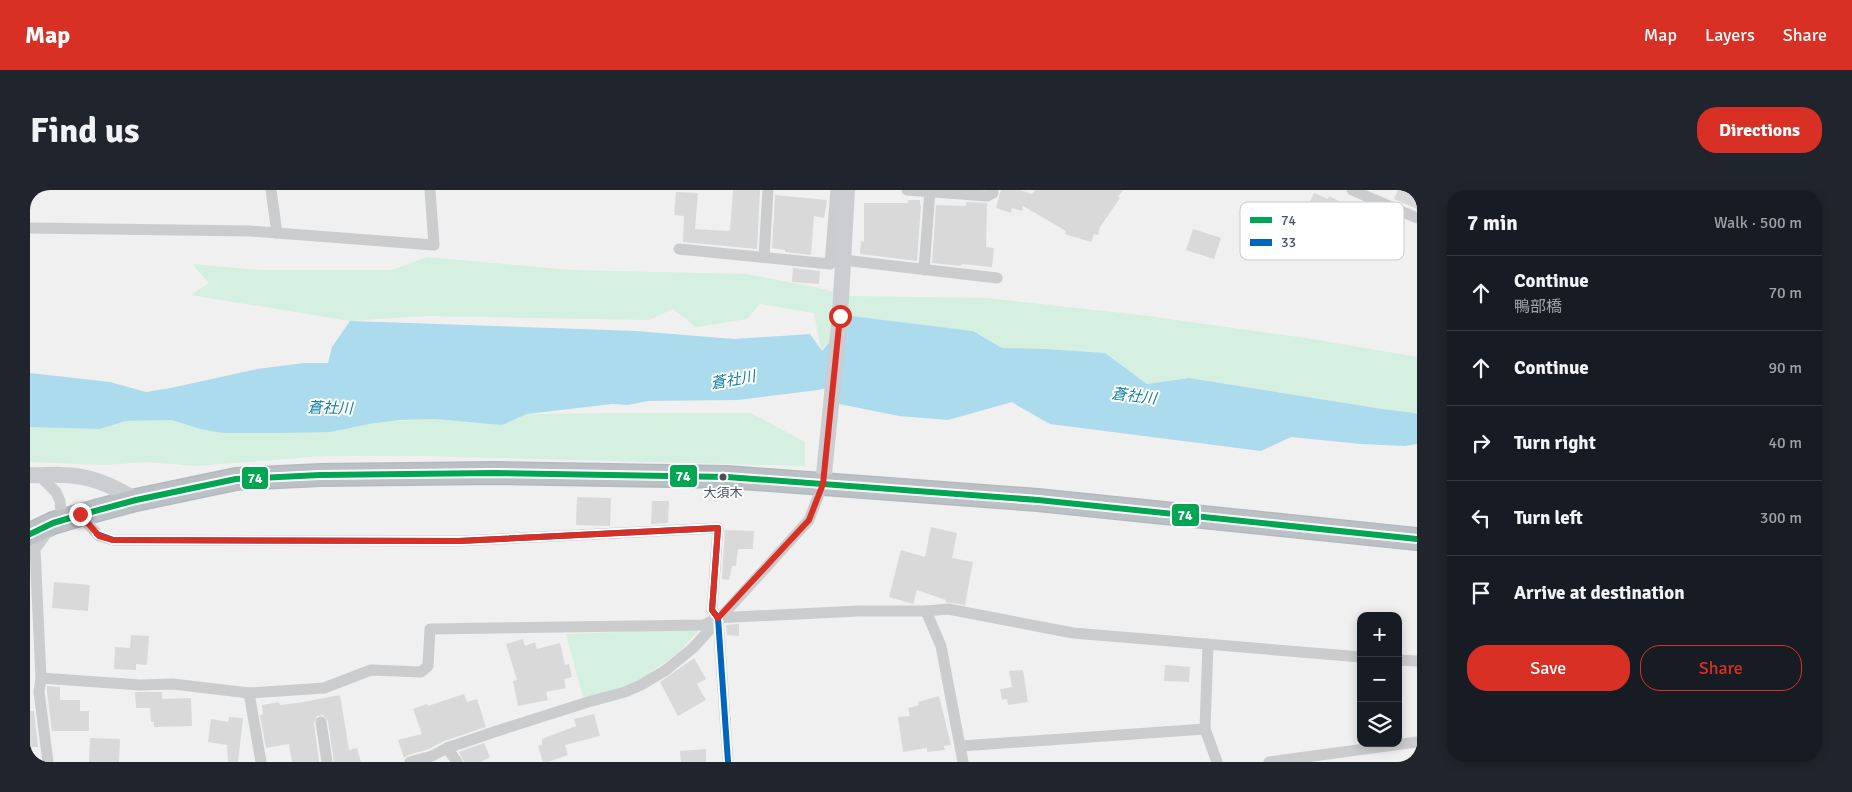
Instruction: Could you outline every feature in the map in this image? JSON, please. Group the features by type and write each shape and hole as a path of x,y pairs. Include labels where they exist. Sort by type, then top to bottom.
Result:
{"highway":[{"path":"30,534 53,523 80,514 236,479 320,475 494,473 823,479 1417,539"}],"street":[{"path":"271,190 277,233"},
{"path":"30,228 250,231 434,245 430,190"},
{"path":"764,257 768,190"},
{"path":"679,249 830,264 836,190"},
{"path":"410,762 588,702 625,692 666,670 692,648 809,520 823,479 840,316 847,190"},
{"path":"907,190 987,196 993,193 992,190"},
{"path":"1352,190 1380,202"},
{"path":"924,270 930,191"},
{"path":"1404,212 1417,218"},
{"path":"843,260 997,278"},
{"path":"35,475 62,474 90,479 110,485 136,500"},
{"path":"35,475 56,492 60,501 61,514 35,549 41,678 34,691 48,762"},
{"path":"80,514 99,536 113,540 459,541 718,528 712,610 718,618 728,762"},
{"path":"41,678 140,685 173,684 249,693 324,688 371,670 421,672 428,666 430,629 704,626 718,618 948,609 1073,633 1357,657"},
{"path":"926,611 941,646 963,762"},
{"path":"1208,644 1205,729 1217,762"},
{"path":"1402,660 1417,662"},
{"path":"249,693 261,762"},
{"path":"321,722 327,762"},
{"path":"960,746 1205,729"},
{"path":"1268,762 1417,742"},
{"path":"447,748 457,762"}],"green space":[{"path":"427,257 571,270 746,274 850,296 987,298 1148,316 1312,339 1417,357 1417,413 1189,378 1147,384 1105,353 1002,348 973,331 851,316 821,351 814,313 760,304 747,319 696,327 673,309 649,320 426,316 350,321 191,295 209,283 192,264 259,270 392,270"},
{"path":"751,413 805,442 805,466 423,456 323,456 196,466 146,462 105,465 30,462 30,427 100,429 126,421 172,420 200,429 435,419 502,425 527,414"},
{"path":"700,629 678,653 625,690 583,697 566,634"}],"water":[{"name":"蒼社川","path":"851,316 973,331 1002,348 1105,353 1147,384 1189,378 1415,413 1417,414 1417,444 1405,446 1361,444 1291,437 1261,451 1050,424 1012,402 948,420 899,416 839,404 838,385 818,390 738,400 648,401 628,405 612,404 527,414 502,425 435,419 399,420 330,432 284,433 223,433 200,429 172,420 126,421 100,429 30,427 30,373 110,382 146,392 257,369 304,363 328,363 332,347 350,321 636,331 734,339 810,334 822,351"}],"building":[{"path":"733,190 760,190 757,249 683,242 684,216 674,215 676,192 698,193 695,229 728,231 730,230"},
{"path":"1001,190 1020,190 1032,194 1035,190 1123,190 1118,197 1120,198 1100,227 1098,235 1094,234 1091,242 1065,234 1066,231 1023,206 1022,211 1012,208 1011,213 996,208"},
{"path":"1398,190 1417,190 1417,209 1404,202 1394,199"},
{"path":"1314,193 1328,199 1329,196 1339,201 1339,202 1310,202"},
{"path":"775,195 827,200 824,218 814,216 811,255 785,252 785,250 772,248"},
{"path":"908,200 920,200 921,205 917,261 860,254 861,241 864,242 864,203 908,203"},
{"path":"966,202 987,203 986,247 994,248 992,267 932,263 936,205 966,206"},
{"path":"1193,229 1221,238 1214,259 1186,250"},
{"path":"793,268 820,271 819,284 792,282"},
{"path":"577,497 611,498 610,526 576,525"},
{"path":"652,501 669,501 668,523 651,524"},
{"path":"931,527 957,533 952,558 973,562 965,605 945,602 946,600 917,590 913,604 889,597 901,550 925,557"},
{"path":"725,530 754,531 753,549 738,549 736,566 732,566 729,580 722,579"},
{"path":"54,582 90,585 88,611 52,608"},
{"path":"739,624 739,636 727,635 726,625"},
{"path":"131,635 149,636 147,665 136,664 136,670 114,669 115,647 130,648"},
{"path":"523,639 525,646 535,642 537,649 560,643 565,665 569,664 572,677 564,679 566,688 546,692 548,700 518,706 513,681 517,680 506,644"},
{"path":"694,658 706,679 697,684 706,700 678,716 660,682"},
{"path":"1165,665 1190,667 1189,682 1164,681"},
{"path":"1023,670 1028,702 1008,705 1007,699 1002,700 1000,689 1012,687 1009,671"},
{"path":"47,686 60,687 60,700 80,700 80,711 89,711 89,731 52,731"},
{"path":"135,692 162,692 162,699 191,698 192,726 154,727 154,722 151,722 150,708 136,708"},
{"path":"464,694 467,702 477,699 486,727 444,741 404,758 398,740 422,734 413,709"},
{"path":"340,695 349,750 357,748 361,762 334,762 328,721 323,715 317,716 314,723 319,762 292,762 289,744 266,748 260,715 263,714 262,705 279,702 280,705 298,703"},
{"path":"939,696 951,745 944,746 945,750 927,752 927,748 903,752 898,717 910,716 908,708 919,705 918,702"},
{"path":"30,711 34,711 38,747 30,747"},
{"path":"594,714 600,736 565,745 568,755 543,762 538,746 542,745 542,739 576,726 574,719"},
{"path":"229,717 243,718 238,762 228,762 227,745 208,742 211,719 228,722"},
{"path":"90,738 120,739 119,762 89,762"},
{"path":"484,743 490,757 481,762 464,762 459,752"},
{"path":"706,749 706,762 681,762 680,751"}],"transit line":[{"name":"74","path":"30,534 53,523 136,500 236,479 320,475 494,473 727,477 1038,500 1417,539"},
{"name":"33","path":"97,534 113,540 459,541 718,528 712,610 718,618 728,762"}],"place":[{"name":"大須木","path":"723,477"}],"route":[{"path":"80,514 99,536 113,540 459,541 718,528 712,610 718,618 737,600 809,520 823,484 840,316"}]}
